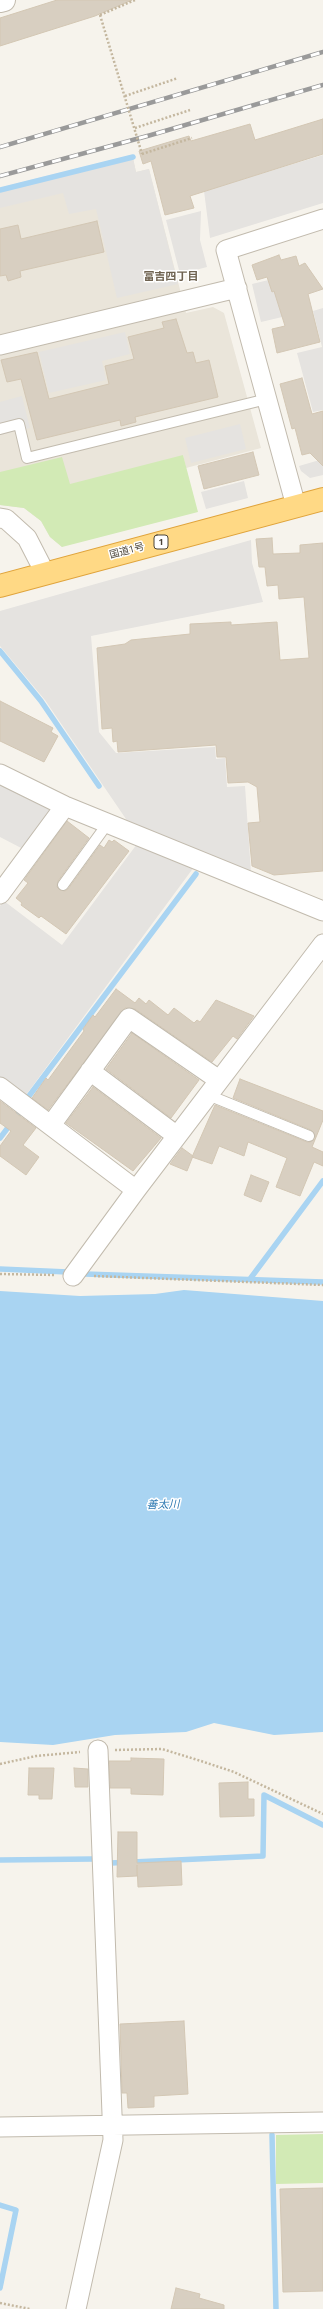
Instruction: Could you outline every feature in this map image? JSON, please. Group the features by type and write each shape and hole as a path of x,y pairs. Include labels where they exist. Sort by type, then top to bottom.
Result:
{"highway":[{"name":"国道1号","path":"0,586 323,499"}],"street":[{"path":"0,1 4,0"},
{"path":"296,506 226,250 323,220"},
{"path":"0,345 237,288"},
{"path":"0,518 6,519 27,538 45,573"},
{"path":"0,774 65,806 323,911"},
{"path":"0,894 65,806"},
{"path":"73,1276 136,1190 323,944"},
{"path":"51,1125 130,1018 214,1088"},
{"path":"90,1072 177,1136"},
{"path":"0,1087 136,1190"},
{"path":"76,2309 113,2140 98,1750"},
{"path":"0,2127 323,2122"}],"lane":[{"path":"0,429 19,424 27,458 267,399"},
{"path":"63,885 108,823"},
{"path":"214,1088 309,1136"}],"path":[{"path":"135,0 100,15 142,154 192,138"},
{"path":"125,96 178,78"},
{"path":"134,128 190,110"},
{"path":"0,1274 323,1285"},
{"path":"0,1764 36,1756 98,1750 162,1749 201,1760 234,1772 323,1814"},
{"path":"0,2303 30,2309"}],"shaded area":[{"path":"323,155 323,203 210,238 204,191"},
{"path":"133,158 136,172 149,169 186,313 213,307 224,313 261,448 186,468 183,455 62,547 50,537 41,521 24,508 0,505 0,191"},
{"path":"133,158 136,172 149,169 178,284 117,298 96,209 69,214 63,193 0,208 0,191"},
{"path":"201,211 200,240 207,267 180,274 166,220"},
{"path":"302,272 312,310 261,322 252,284"},
{"path":"323,308 323,410 313,412 297,353 322,347 313,311"},
{"path":"125,332 130,354 102,361 106,380 49,393 39,352"},
{"path":"22,396 30,428 0,435 0,402"},
{"path":"240,424 246,449 191,463 185,438"},
{"path":"323,459 323,475 310,478 301,471 299,466"},
{"path":"244,481 248,498 206,509 201,492"},
{"path":"251,540 252,563 263,602 91,636 99,732 116,753 215,747 216,759 225,758 227,787 245,786 251,873 128,822 45,700 0,646 0,611"},
{"path":"0,783 48,807 51,815 25,850 0,837"},
{"path":"137,844 194,867 23,1099 0,1081 0,906 4,901 62,945"}],"green space":[{"path":"183,455 198,512 62,547 50,537 41,521 24,508 0,505 0,472 62,457 70,484"},
{"path":"323,2134 323,2183 276,2184 276,2135"}],"water":[{"name":"善太川","path":"184,1290 323,1301 323,1732 274,1735 214,1723 186,1732 115,1735 53,1745 0,1742 0,1291 80,1296 155,1294"}],"building":[{"path":"57,0 132,0 95,16 0,46 0,18"},
{"path":"323,119 323,154 190,196 194,208 165,215 151,161 143,164 139,151 189,136 191,141 250,124 255,140"},
{"path":"97,221 104,252 20,271 21,277 8,281 6,275 0,276 0,229 18,225 21,239"},
{"path":"279,255 281,260 296,256 299,266 305,263 323,289 308,294 320,342 277,353 272,329 285,326 274,291 272,292 267,277 257,280 252,265"},
{"path":"176,319 187,353 193,352 196,363 209,360 218,397 135,417 136,422 121,426 120,420 37,440 21,379 7,382 1,360 37,352 49,399 109,384 105,366 134,359 128,337 164,328 162,322"},
{"path":"302,378 312,414 323,411 323,466 310,453 302,455 295,428 292,429 280,384"},
{"path":"253,452 259,475 204,489 198,466"},
{"path":"272,538 273,554 300,553 300,545 323,543 323,871 274,875 252,866 248,823 260,822 257,787 248,782 228,783 226,757 217,757 216,745 118,752 117,741 113,742 112,728 102,729 97,648 125,644 131,640 190,634 190,624 231,622 231,625 277,622 280,660 309,658 304,597 279,599 278,585 267,586 265,567 259,567 256,539"},
{"path":"0,701 53,728 51,732 58,736 44,762 0,741"},
{"path":"67,821 89,838 58,881 57,887 60,890 65,891 68,889 100,845 104,848 109,840 112,842 114,840 129,851 66,934 41,916 39,918 21,905 22,903 16,898 28,883 24,880"},
{"path":"116,989 135,1003 139,998 146,1004 149,1000 168,1015 174,1008 194,1023 197,1020 200,1022 216,1000 254,1016 237,1039 233,1036 212,1062 135,1009 125,1008 48,1110 32,1098 46,1078 48,1080 84,1031 83,1029 93,1015 95,1017"},
{"path":"132,1033 199,1080 171,1118 106,1069"},
{"path":"240,1079 323,1111 323,1120 312,1147 323,1152 323,1166 314,1162 300,1196 276,1187 287,1158 248,1142 244,1156 219,1146 212,1164 192,1157 215,1105 307,1142 315,1139 315,1135 311,1130 233,1098"},
{"path":"93,1087 161,1138 133,1171 66,1123"},
{"path":"0,1101 36,1128 23,1145 39,1157 26,1175 0,1156 0,1146 11,1131 0,1123"},
{"path":"182,1148 193,1156 187,1171 170,1164"},
{"path":"251,1175 269,1182 261,1202 244,1195"},
{"path":"131,1758 164,1759 163,1795 131,1794 131,1788 110,1788 109,1761 131,1761"},
{"path":"29,1768 54,1768 52,1799 39,1799 39,1795 28,1795"},
{"path":"74,1768 88,1769 88,1787 75,1787"},
{"path":"248,1782 248,1799 254,1799 254,1816 220,1817 219,1783"},
{"path":"118,1832 137,1832 137,1863 181,1861 182,1885 138,1887 137,1865 137,1876 117,1877"},
{"path":"184,2021 188,2094 154,2096 154,2107 128,2108 127,2093 122,2093 120,2024"},
{"path":"323,2188 323,2291 283,2292 280,2189"},
{"path":"176,2288 200,2294 199,2298 224,2305 224,2309 171,2309"}],"waterway":[{"path":"0,190 133,157"},
{"path":"0,651 41,701 99,786"},
{"path":"26,1100 196,874"},
{"path":"0,1138 19,1113"},
{"path":"250,1279 323,1181"},
{"path":"0,1269 68,1272"},
{"path":"85,1274 323,1282"},
{"path":"111,1863 263,1856 264,1795 323,1825"},
{"path":"0,1860 93,1859"},
{"path":"272,2135 276,2309"},
{"path":"0,2205 16,2210 0,2288"}],"railway":[{"path":"0,147 323,52"},
{"path":"0,176 151,135 323,85"}],"district":[{"name":"富吉四丁目","path":"171,277"}]}
